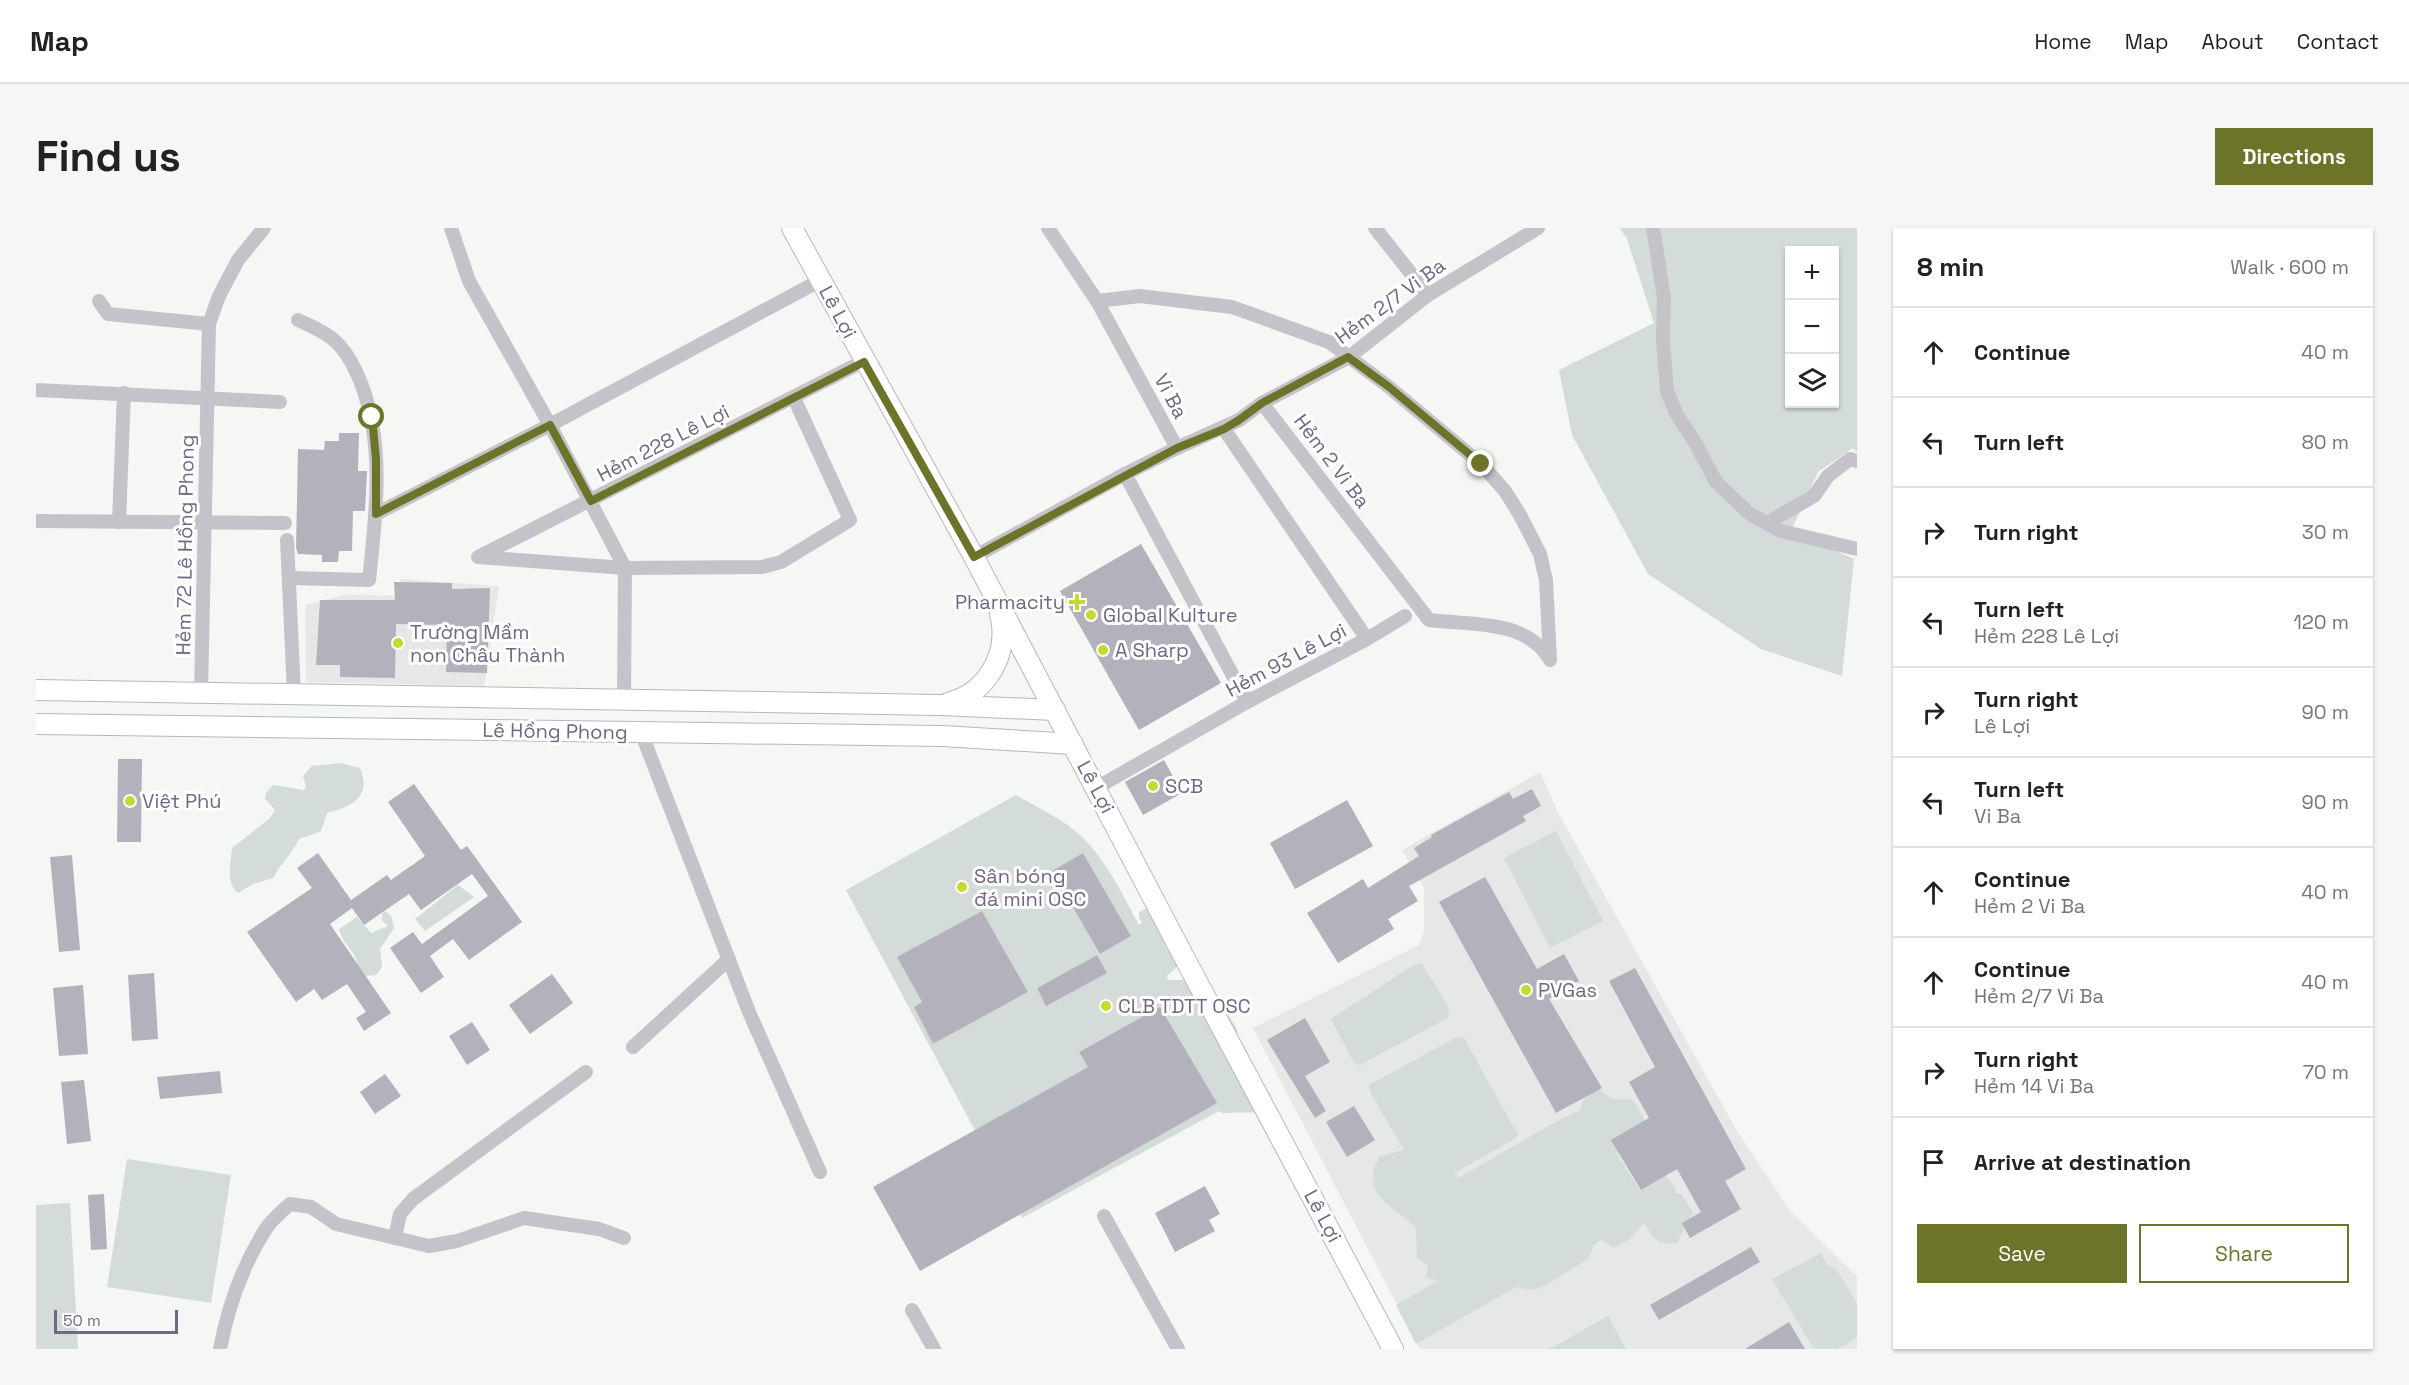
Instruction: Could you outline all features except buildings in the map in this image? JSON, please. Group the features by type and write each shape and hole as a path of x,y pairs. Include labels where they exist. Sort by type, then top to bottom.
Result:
{"main road":[{"name":"Lê Lợi","path":"792,228 864,362 974,557 1393,1349"},
{"path":"940,705 955,701 975,689 986,680 997,663 1002,636 1002,619 996,599"},
{"name":"Lê Hồng Phong","path":"36,690 940,705 1055,711"},
{"path":"277,728 285,694"},
{"path":"624,700 633,732"},
{"path":"978,738 982,707"},
{"name":"Lê Hồng Phong","path":"36,724 978,738 1073,744"}],"street":[{"name":"Hẻm 72 Lê Hồng Phong","path":"201,693 209,324 219,296 238,260 264,228"},
{"path":"451,228 469,282 550,425 625,568 624,700"},
{"name":"Vi Ba","path":"974,557 1177,448 1097,301 1048,228"},
{"path":"1375,228 1428,295"},
{"name":"Hẻm 2/7 Vi Ba","path":"1262,403 1348,357 1428,295 1538,228"},
{"path":"1653,228 1664,298 1663,341 1667,391 1676,414 1696,444 1716,482 1750,514 1781,531 1857,549"},
{"path":"376,514 550,425 821,280"},
{"path":"1097,301 1140,296 1232,307 1329,342 1348,357"},
{"path":"99,301 108,314 209,324"},
{"path":"289,578 369,579 376,514 376,459 372,417 359,378 334,340 317,328 298,320"},
{"name":"Hẻm 2 Vi Ba","path":"1262,403 1429,620 1507,628 1542,646 1550,660 1546,580 1539,554 1505,491 1481,464 1389,387 1348,357"},
{"name":"Hẻm 228 Lê Lợi","path":"625,568 478,557 864,362"},
{"path":"36,390 280,402"},
{"path":"120,522 124,393"},
{"path":"625,568 762,567 781,562 850,520 794,398"},
{"path":"1177,448 1224,429 1262,403"},
{"name":"Hẻm 93 Lê Lợi","path":"1096,789 1247,702 1367,639 1224,429"},
{"path":"1767,524 1814,496 1828,476 1850,459 1857,461"},
{"path":"1125,474 1247,702"},
{"path":"36,521 285,523"},
{"path":"285,694 289,578 287,540"},
{"path":"1367,639 1405,616"},
{"path":"633,732 749,1012 820,1172"},
{"path":"633,1047 729,960"},
{"path":"395,1238 400,1214 413,1199 586,1072"},
{"path":"220,1349 226,1320 245,1268 268,1226 290,1204 311,1207 336,1224 429,1246 457,1242 524,1218 599,1229 624,1238"},
{"path":"1104,1216 1178,1349"},
{"path":"912,1310 934,1349"}],"shaded area":[{"path":"1620,228 1857,228 1857,452 1853,448 1818,472 1791,531 1854,559 1842,676 1761,649 1648,574 1572,435 1559,370 1654,323 1627,239"},
{"name":"Trường Mầm non Châu Thành","path":"400,579 499,586 484,686 306,682 305,605 348,594 400,596"},
{"path":"341,763 360,768 363,786 357,799 344,808 327,813 321,831 299,839 273,878 253,884 238,893 231,884 230,878 232,848 269,819 275,810 265,799 266,793 273,785 304,790 306,787 303,776 312,766"},
{"name":"PVGas","path":"1540,772 1559,814 1736,1129 1790,1211 1857,1276 1857,1349 1420,1349 1253,1028 1419,945 1424,932 1424,888 1402,850"},
{"path":"1016,795 1069,826 1081,836 1109,871 1139,925 1142,922 1139,912 1147,908 1177,959 1178,966 1167,976 1168,980 1181,980 1200,975 1210,985 1237,1029 1239,1044 1253,1075 1261,1081 1271,1095 1269,1106 1260,1112 1223,1113 1219,1111 1022,1218 846,890","holes":["1083,853 1131,936 1100,954 1053,871","982,911 1028,992 933,1044 914,1007 922,1002 898,957","1097,955 1106,972 1046,1005 1037,988","1153,1011 1156,1017 1166,1017 1213,1105 978,1130 1088,1067 1079,1052"]},
{"path":"1556,831 1603,921 1550,948 1504,858"},
{"path":"458,885 474,897 425,931 415,919"},
{"path":"385,911 391,916 394,928 380,949 382,967 376,975 365,976 339,929 357,917 371,933 388,926 382,921 382,914"},
{"path":"1415,964 1422,964 1448,1006 1449,1015 1446,1019 1360,1065 1354,1063 1331,1019"},
{"path":"1457,1037 1464,1038 1518,1135 1455,1173 1458,1178 1580,1110 1586,1094 1599,1090 1613,1099 1633,1100 1646,1122 1627,1153 1616,1153 1640,1190 1666,1176 1676,1189 1675,1193 1681,1194 1693,1212 1677,1243 1660,1242 1644,1223 1630,1239 1613,1248 1601,1240 1594,1245 1588,1259 1545,1286 1532,1290 1516,1287 1416,1344 1396,1305 1438,1281 1426,1277 1428,1265 1417,1258 1416,1228 1375,1190 1374,1169 1380,1156 1404,1150 1370,1092 1369,1085"},
{"path":"127,1159 231,1175 211,1303 107,1287"},
{"path":"70,1203 78,1349 36,1349 36,1205"},
{"path":"1821,1253 1826,1264 1837,1270 1857,1303 1857,1337 1838,1349 1814,1349 1772,1279"},
{"path":"1608,1316 1626,1349 1550,1349"}],"place":[{"name":"Pharmacity","path":"1077,602"},
{"name":"Global Kulture","path":"1091,615"},
{"name":"Trường Mầm non Châu Thành","path":"398,643"},
{"name":"A Sharp","path":"1103,650"},
{"name":"SCB","path":"1153,786"},
{"name":"Việt Phú","path":"130,801"},
{"name":"Sân bóng đá mini OSC","path":"962,887"},
{"name":"PVGas","path":"1526,990"},
{"name":"CLB TDTT OSC","path":"1106,1006"}],"route":[{"path":"372,417 376,459 376,514 550,425 591,501 864,362 974,557 1125,474 1177,448 1224,429 1262,403 1348,357 1389,387 1481,464"}]}
